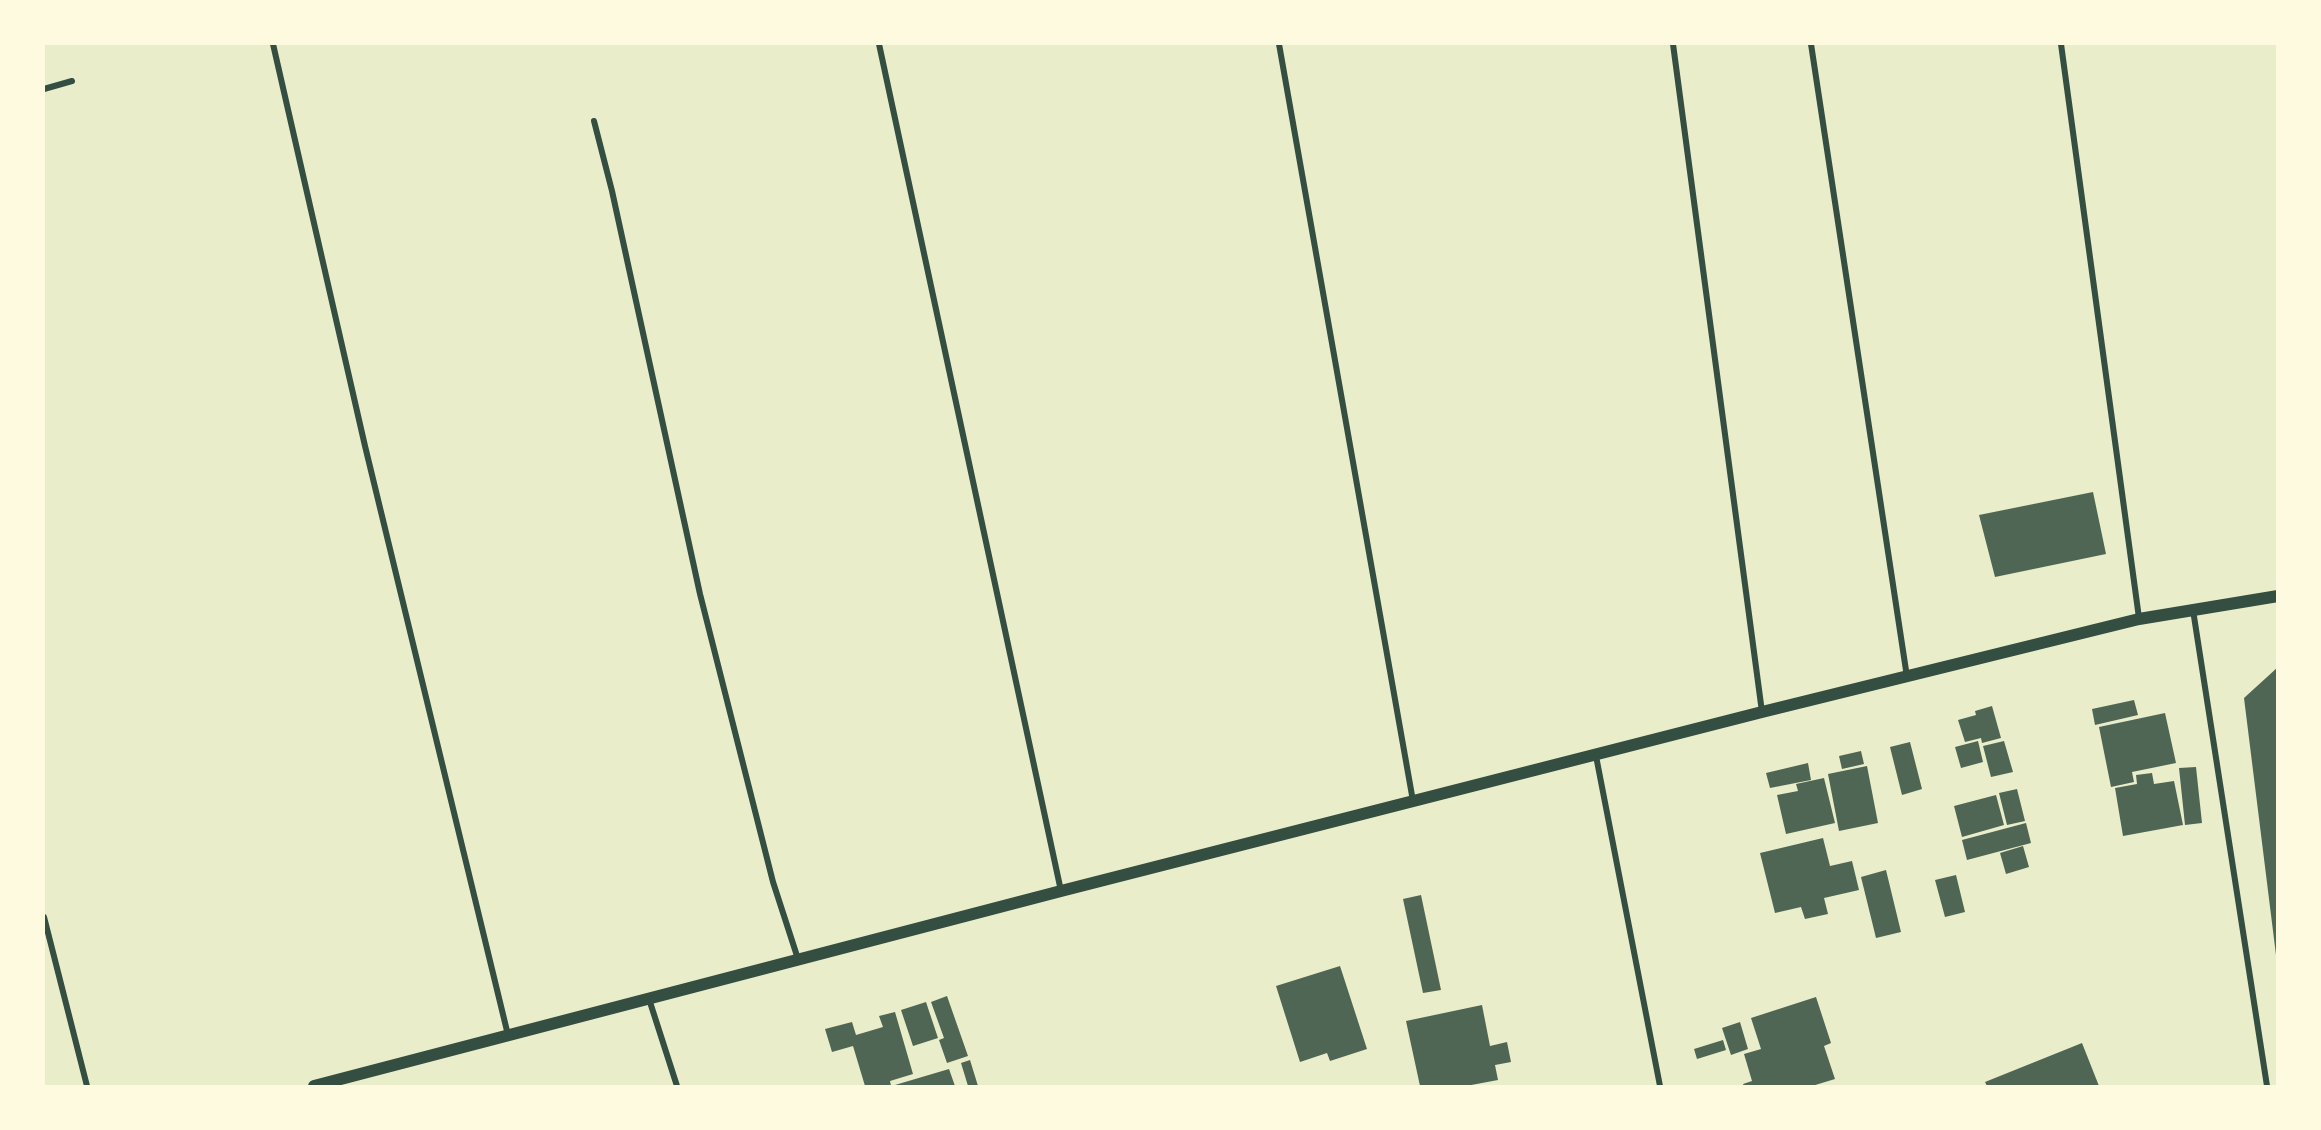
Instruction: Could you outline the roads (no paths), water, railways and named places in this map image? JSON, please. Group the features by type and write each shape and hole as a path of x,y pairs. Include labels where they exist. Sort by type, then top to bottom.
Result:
{"main road":[{"path":"314,1086 1061,891 1762,712 2139,619 2277,596"}],"street":[{"path":"273,44 364,446 508,1035"},
{"path":"879,44 1061,891"},
{"path":"1279,44 1414,802"},
{"path":"1673,44 1762,712"},
{"path":"1811,44 1907,678"},
{"path":"2061,44 2139,619"},
{"path":"44,89 72,81"},
{"path":"594,121 612,191 700,594 773,882 798,959"},
{"path":"2193,609 2267,1086"},
{"path":"1596,756 1660,1086"},
{"path":"44,917 87,1086"},
{"path":"648,998 677,1086"}]}
